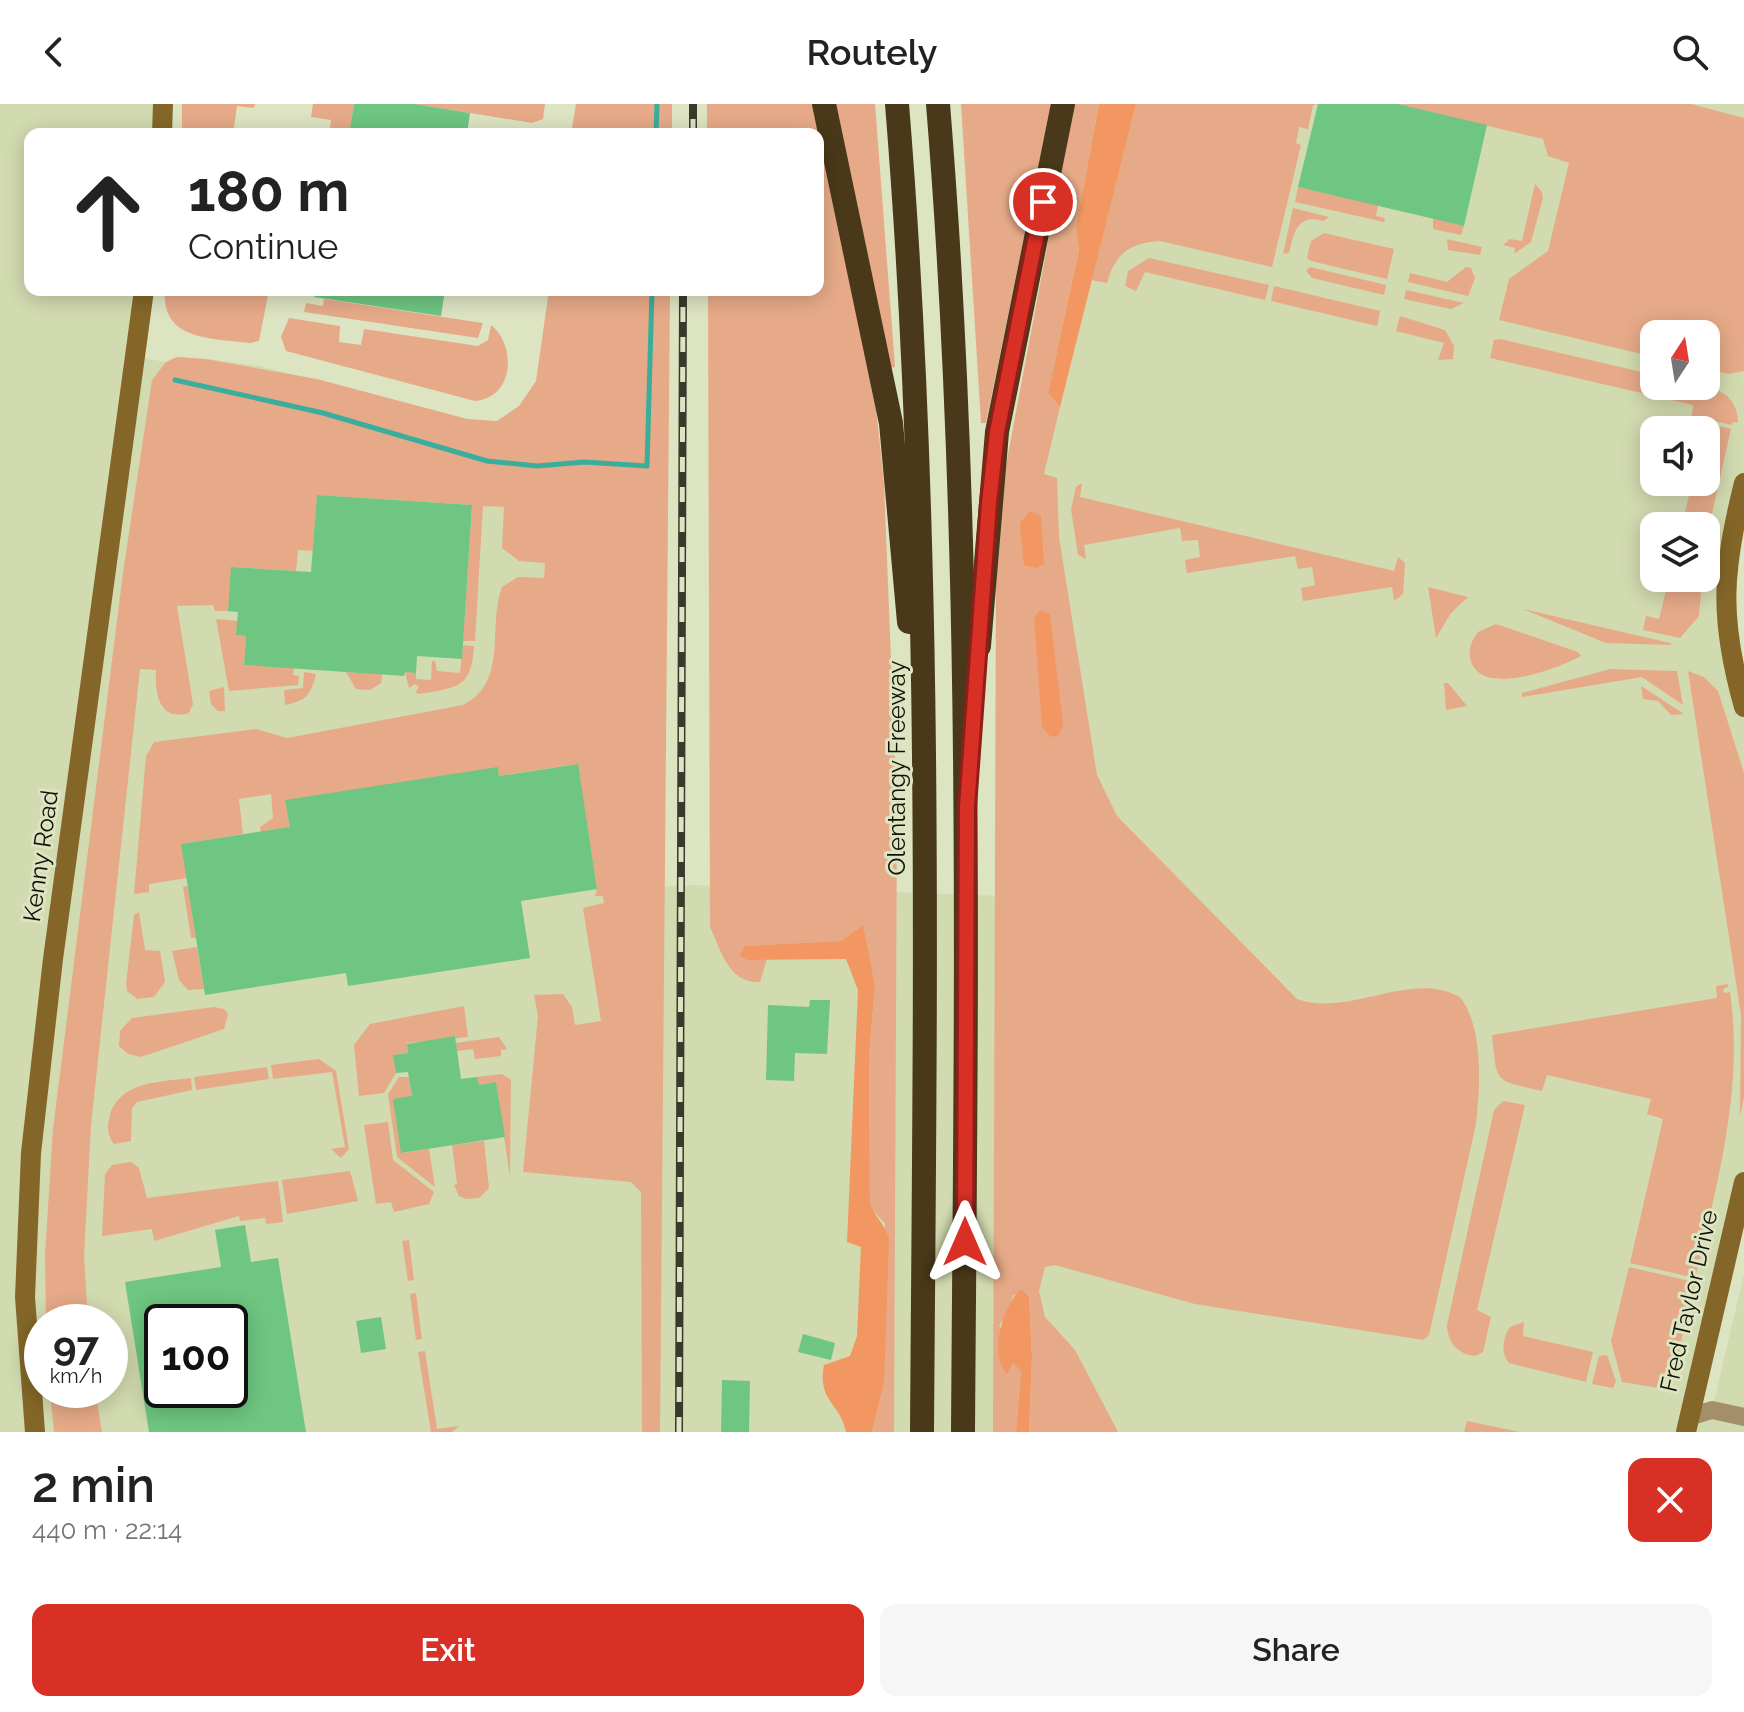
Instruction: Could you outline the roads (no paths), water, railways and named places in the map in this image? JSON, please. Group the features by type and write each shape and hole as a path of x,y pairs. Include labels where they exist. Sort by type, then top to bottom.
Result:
{"highway":[{"path":"824,104 891,423 926,808"},
{"name":"Olentangy Freeway","path":"897,104 909,250 922,528 926,808 922,1432"},
{"path":"938,104 950,247 964,542 967,807 963,1432"},
{"path":"967,807 997,432 1063,104"}],"main road":[{"path":"162,128 163,104"},
{"name":"Kenny Road","path":"35,1432 25,1297 31,1153 53,959 143,296"},
{"path":"1744,483 1726,566 1726,608 1728,651 1744,707"},
{"name":"Fred Taylor Drive","path":"1687,1424 1744,1182"}],"street":[{"path":"1687,1424 1712,1410 1744,1417"}],"waterway":[{"path":"656,128 657,104"},
{"path":"175,380 323,413 487,461 537,466 584,462 647,466 652,296"}],"railway":[{"path":"693,104 693,128"},
{"path":"679,1432 683,296"}]}
